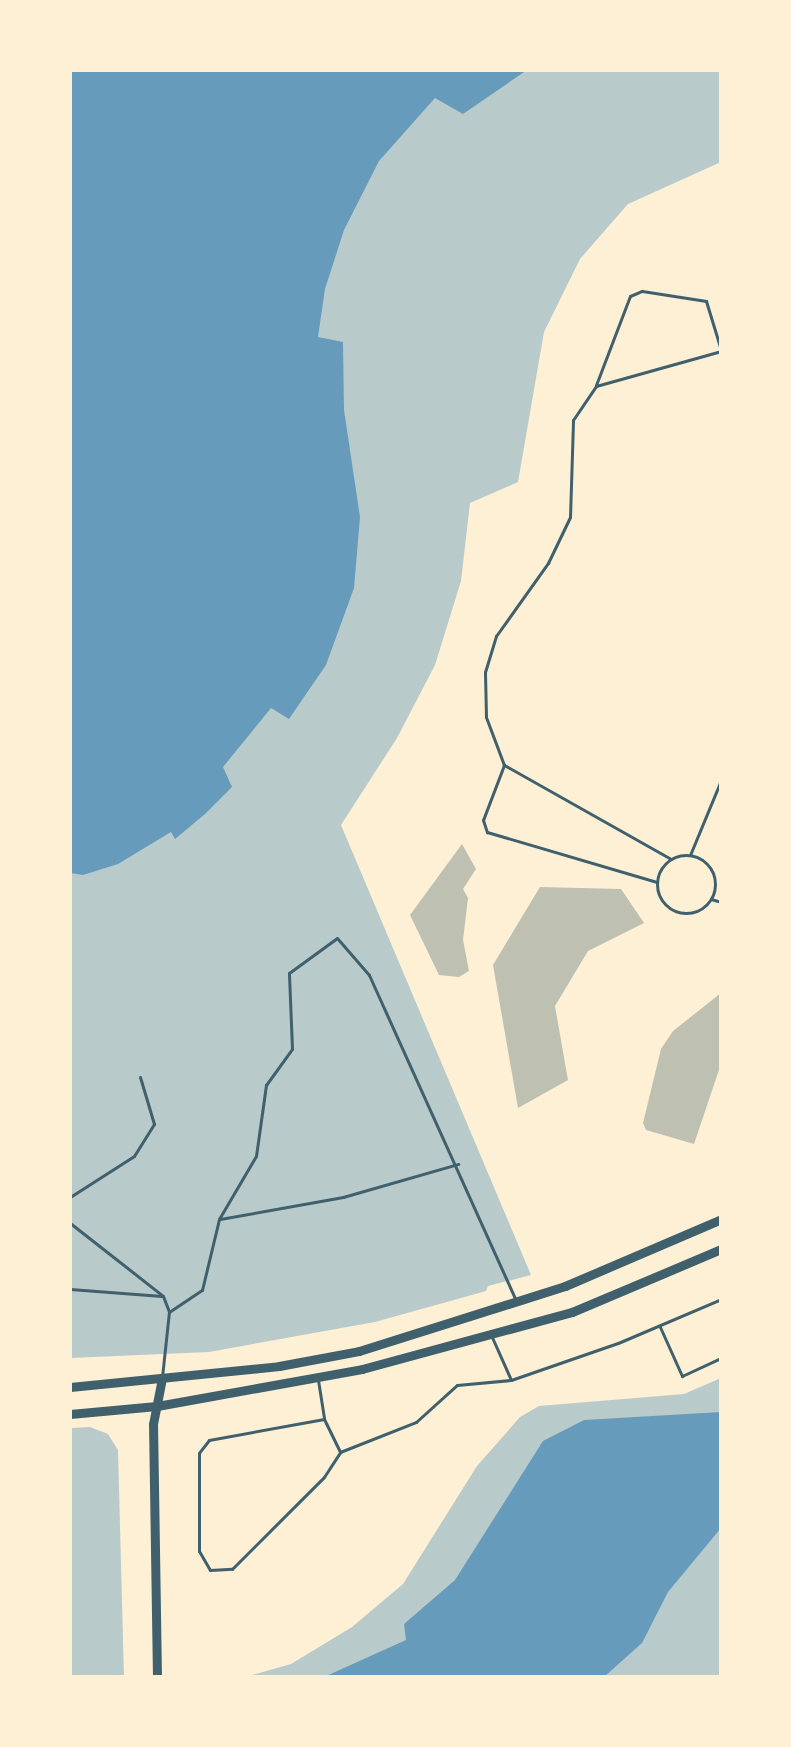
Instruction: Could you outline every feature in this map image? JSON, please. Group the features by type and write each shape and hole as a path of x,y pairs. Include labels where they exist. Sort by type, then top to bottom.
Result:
{"street":[{"path":"70,1387 279,1366 359,1351 517,1303 721,1219"},
{"path":"70,1414 157,1406 317,1377 491,1335 572,1312 721,1249"},
{"path":"157,1677 157,1406 162,1378"}],"lane":[{"path":"596,386 721,350 706,301 642,291 630,296 596,386 573,420 570,517 548,563 496,636 485,672 486,717 504,765 671,859 690,855 707,864 715,881 711,899 696,911 677,911 662,900 657,882 671,859"},
{"path":"504,765 483,820 487,832 657,882"},
{"path":"690,855 721,780"},
{"path":"715,881 721,882"},
{"path":"711,899 721,902"},
{"path":"169,1312 202,1290 219,1219 256,1156 266,1085 292,1049 289,973 337,938 369,975 458,1164 517,1303"},
{"path":"70,1197 134,1156 154,1124 140,1077"},
{"path":"219,1219 343,1197 458,1164"},
{"path":"70,1223 163,1296 169,1312 162,1378"},
{"path":"70,1289 163,1296"},
{"path":"324,1419 209,1440 199,1453 202,1560 210,1570 232,1569 324,1477 340,1452 416,1422 457,1385 487,1378 511,1380 660,1327 721,1299"},
{"path":"660,1327 682,1376 721,1358"},
{"path":"491,1335 511,1380"},
{"path":"317,1377 324,1419 340,1452"}],"shaded area":[{"path":"70,70 721,70 721,162 628,204 580,259 544,332 518,482 470,503 461,581 435,665 397,738 341,825 531,1275 375,1322 209,1352 70,1358"},
{"path":"721,1378 721,1677 245,1677 291,1664 352,1627 403,1584 477,1466 520,1417 539,1406 684,1394"},
{"path":"90,1427 108,1434 118,1450 124,1677 70,1677 70,1428"}],"water":[{"path":"70,70 527,70 463,114 435,98 379,161 344,230 325,289 318,337 343,342 344,410 360,517 354,588 326,665 289,719 271,708 223,767 232,787 205,814 175,839 171,832 118,864 83,875 70,873"},
{"path":"721,1412 721,1528 668,1592 642,1643 604,1677 324,1677 406,1640 404,1624 455,1580 543,1441 584,1420"}],"building":[{"path":"462,844 476,869 463,889 468,898 463,940 469,971 459,977 439,975 410,915"},
{"path":"540,887 621,889 644,923 588,951 555,1006 568,1080 518,1108 493,965"},
{"path":"721,993 721,1064 694,1144 646,1130 643,1123 661,1049 673,1031"}]}
